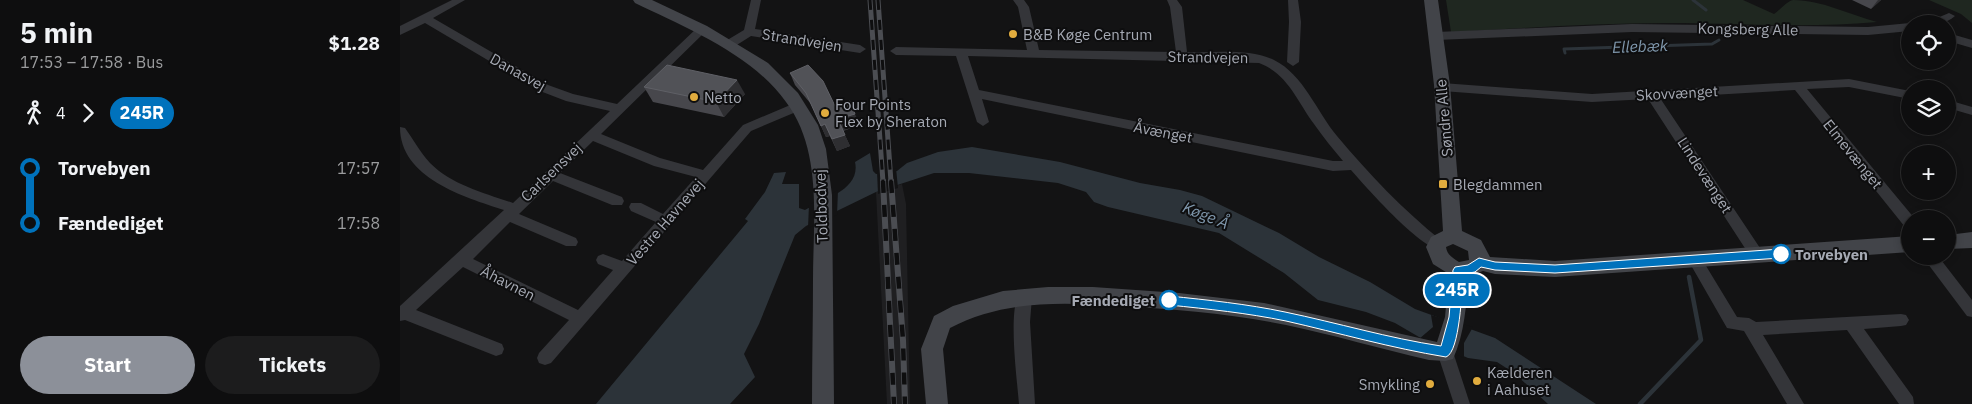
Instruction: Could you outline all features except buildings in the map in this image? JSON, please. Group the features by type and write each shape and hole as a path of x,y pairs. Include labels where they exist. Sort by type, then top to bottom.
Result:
{"street":[{"path":"400,31 460,0"},
{"path":"640,0 702,29 728,45"},
{"path":"748,32 756,0"},
{"path":"1018,0 1023,6 1034,53"},
{"path":"1172,0 1176,7 1182,56"},
{"path":"1293,0 1293,62"},
{"name":"Søndre Alle","path":"1431,0 1442,87 1445,241"},
{"name":"Danasvej","path":"425,18 544,88 570,98 618,108"},
{"name":"Kongsberg Alle","path":"1436,36 1632,28 1868,31 1901,28"},
{"name":"Carlsensvej","path":"402,314 462,260 510,211 702,29"},
{"name":"Strandvejen","path":"728,45 748,32 860,49"},
{"path":"1956,39 1972,44"},
{"name":"Toldbodvej","path":"728,45 773,75 799,106 817,149 823,196 822,404"},
{"name":"Strandvejen","path":"896,51 1258,58 1276,66 1288,76 1317,119 1353,165 1416,228 1445,241"},
{"path":"963,53 962,56 983,122"},
{"name":"Skovvænget","path":"1442,87 1573,97 1849,83 1901,93"},
{"name":"Elmevænget","path":"1797,86 1901,212"},
{"name":"Åvænget","path":"974,93 1333,166 1353,165"},
{"name":"Lindevænget","path":"1652,94 1757,255"},
{"name":"Vestre Havnevej","path":"545,358 746,128 799,106"},
{"path":"1956,107 1972,112"},
{"path":"400,131 426,167 444,181 510,211 571,242"},
{"path":"590,135 656,162 705,175"},
{"path":"549,174 617,201"},
{"path":"636,207 666,221"},
{"path":"1956,241 1972,240"},
{"path":"1479,258 1471,269 1458,270 1440,261 1437,256 1445,241 1473,243 1479,258 1495,266 1555,269 1901,245"},
{"name":"Åhavnen","path":"462,260 580,318"},
{"path":"603,260 624,268"},
{"path":"1695,260 1732,323 1749,325 1796,404"},
{"path":"1936,265 1972,311"},
{"path":"1458,270 1454,319 1446,352 1462,404"},
{"path":"936,404 932,349 941,322 958,313 1024,297 1053,295 1098,296 1230,307 1286,316 1429,351 1446,352"},
{"path":"1024,297 1022,322 1027,404"},
{"path":"402,314 496,349"},
{"path":"1751,329 1901,320"},
{"path":"1851,323 1907,402"}],"shaded area":[{"path":"1446,0 1743,0 1774,14 1793,0 1815,2 1877,22 1804,25 1625,23 1451,32"},
{"path":"1929,0 1972,0 1972,23 1961,14"},
{"path":"902,184 906,204 910,404 887,404 876,192"}],"water":[{"name":"Køge Å","path":"972,147 1060,162 1140,183 1202,196 1279,233 1319,257 1370,282 1415,309 1495,338 1596,404 1548,404 1514,373 1497,362 1468,358 1419,337 1395,323 1366,312 1318,300 1284,273 1219,233 1108,207 1094,202 1086,192 1058,183 969,173 934,173 876,192 806,226 795,235 759,324 744,354 755,377 730,404 596,404 748,221 745,219 765,192 774,173 786,172 782,184 799,184 799,208 805,210 840,192 847,186 853,179 855,162 870,153 873,171 876,174 897,171 907,163 938,152"}],"pier":[{"path":"896,168 898,188 878,194 877,171"},
{"path":"838,190 837,215 808,228 809,205"},
{"path":"1431,315 1473,327 1464,343 1464,358 1419,339 1433,327"}],"waterway":[{"name":"Ellebæk","path":"1693,0 1706,10"},
{"name":"Ellebæk","path":"1565,53 1564,49 1712,44 1719,40"},
{"name":"Ellebæk","path":"1640,404 1701,340 1689,277"}],"railway":[{"path":"870,0 883,182"},
{"path":"878,0 891,182"},
{"path":"883,181 894,404"},
{"path":"891,181 903,340 905,404"}],"bus line":[{"name":"245R","path":"1169,300 1286,316 1402,345 1429,351 1446,352 1455,317 1458,270 1471,269 1479,262 1495,266 1555,269 1781,254"}],"place":[{"name":"B&B Køge Centrum","path":"1013,34"},
{"name":"Netto","path":"694,97"},
{"name":"Four Points Flex by Sheraton","path":"825,113"},
{"name":"Blegdammen","path":"1443,184"},
{"name":"Torvebyen","path":"1781,254"},
{"name":"Fændediget","path":"1169,300"},
{"name":"Kælderen i Aahuset","path":"1477,381"},
{"name":"Smykling","path":"1430,384"}]}
